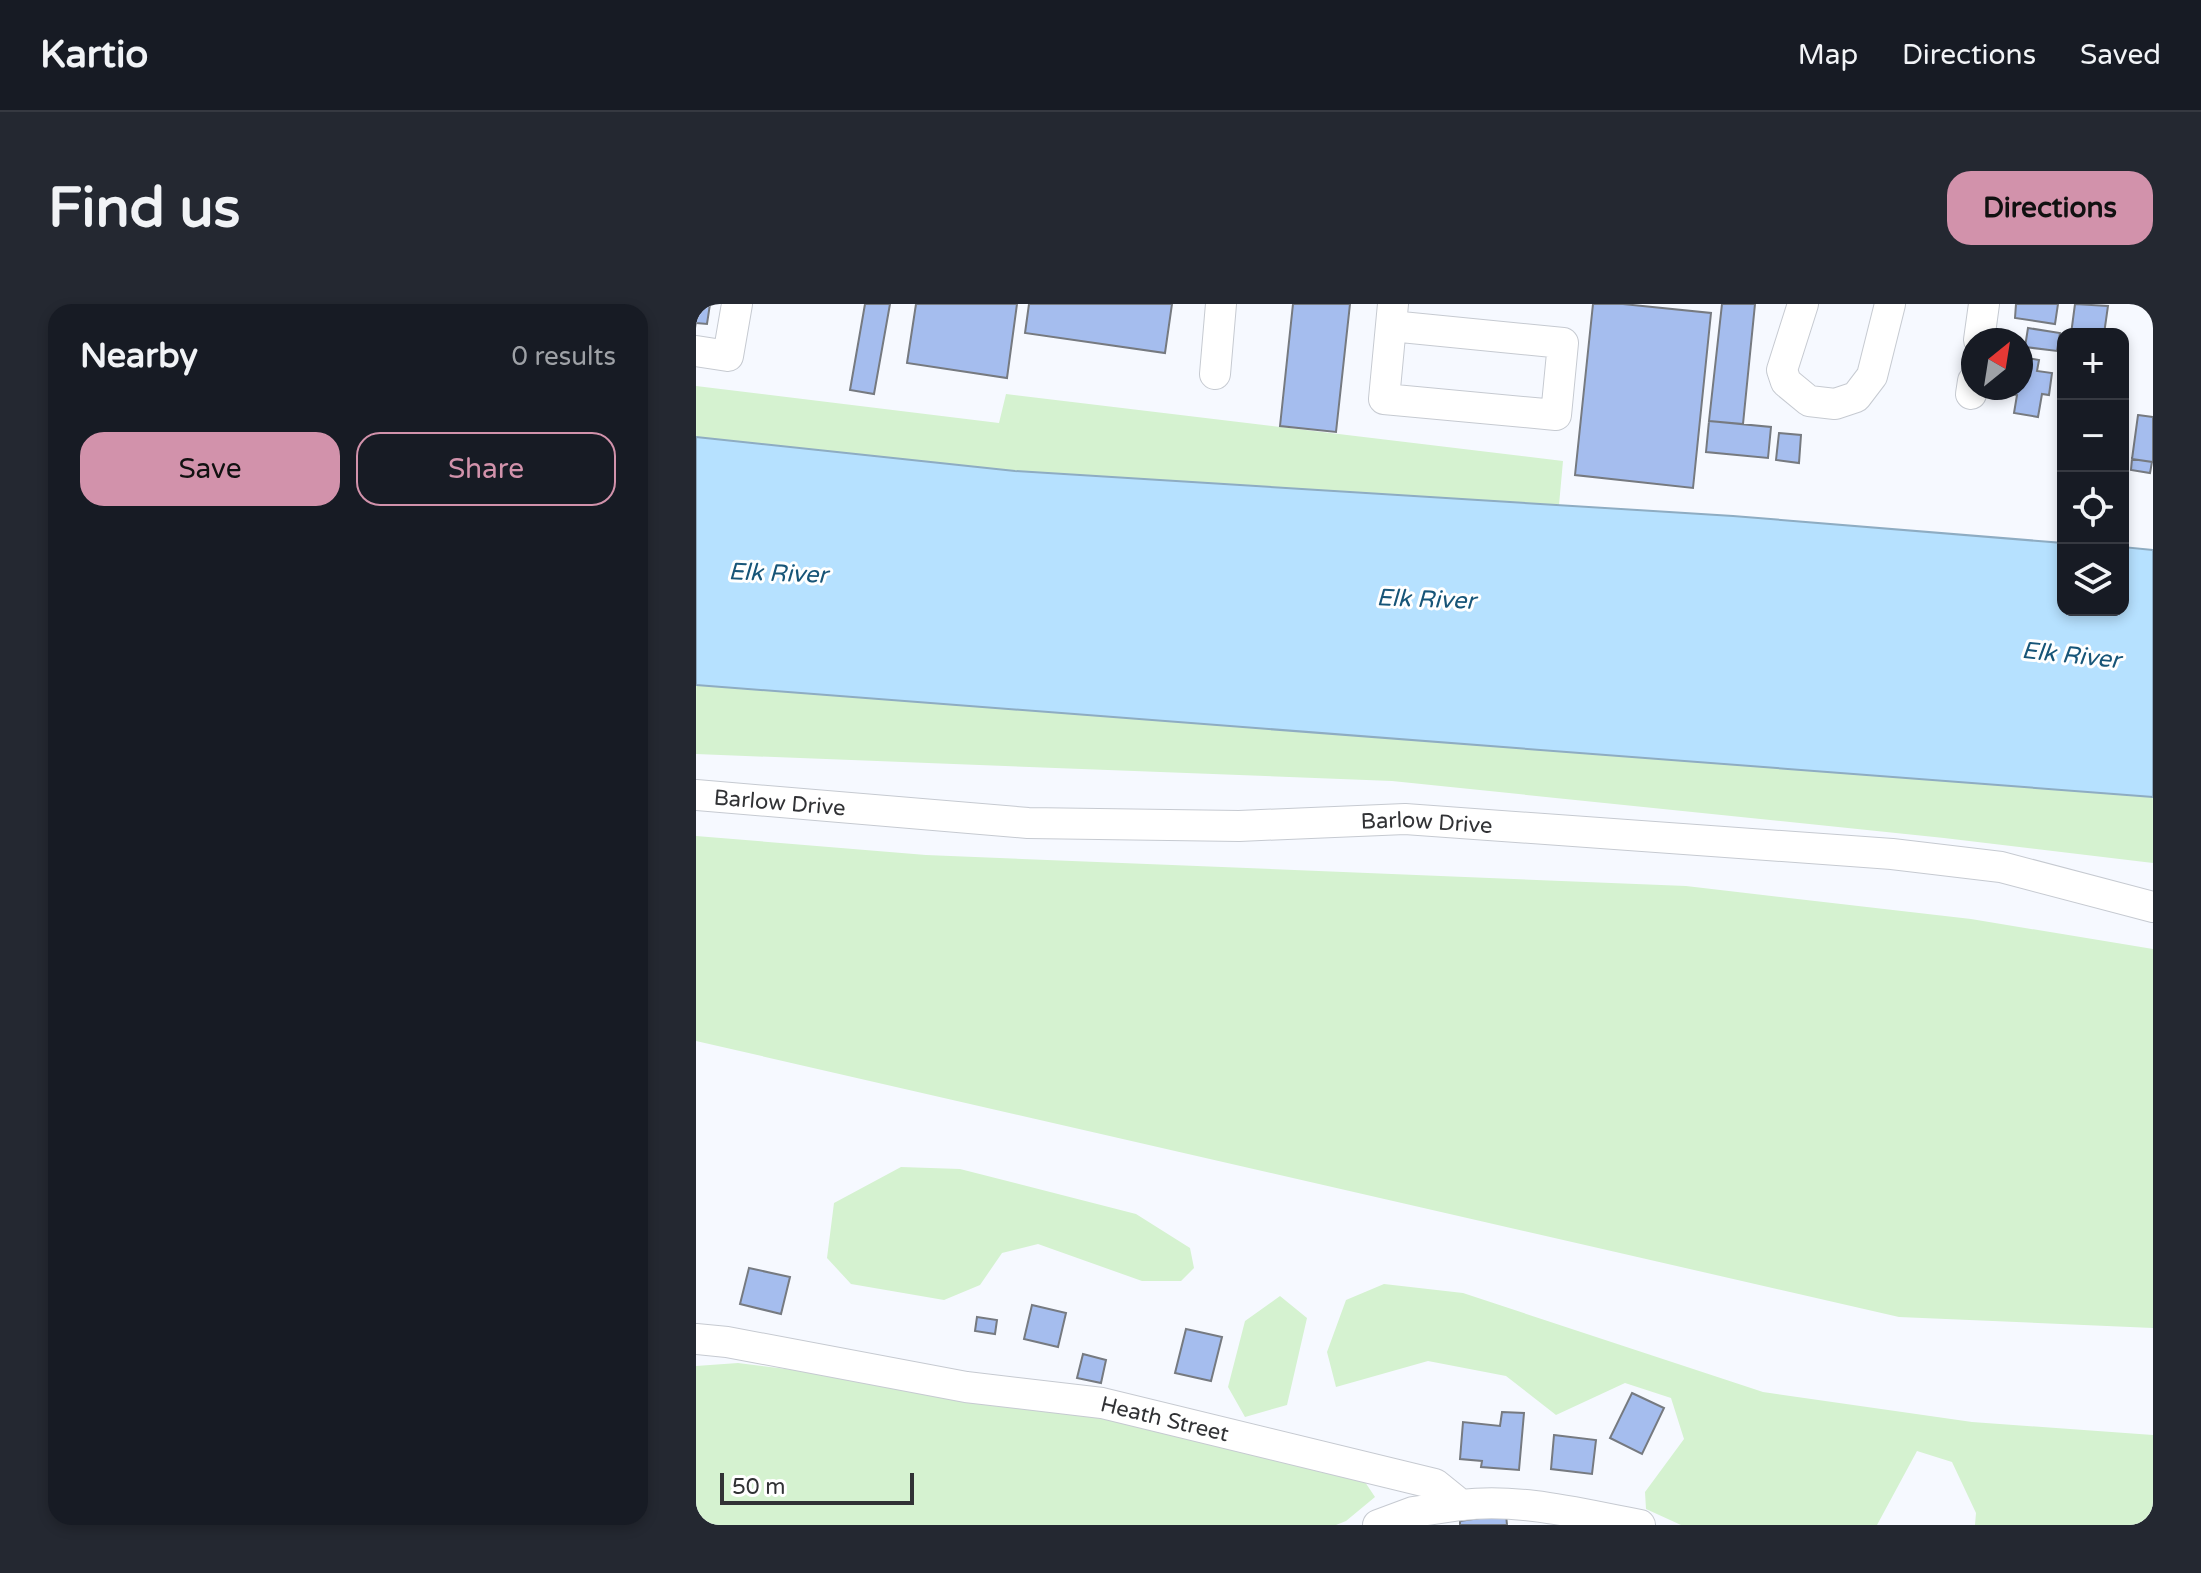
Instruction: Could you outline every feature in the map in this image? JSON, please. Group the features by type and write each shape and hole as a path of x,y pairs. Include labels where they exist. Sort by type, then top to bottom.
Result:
{"street":[{"path":"696,351 728,356 737,304"},
{"path":"1215,374 1221,304"},
{"path":"1803,304 1782,370 1786,382 1809,401 1835,404 1856,397 1872,376 1890,304"},
{"path":"1981,328 1984,304"},
{"path":"1392,315 1563,343 1556,415 1384,399 1392,315"},
{"name":"Barlow Drive","path":"696,795 1028,823 1239,826 1405,819 1876,853 2001,867 2153,907"},
{"name":"Heath Street","path":"696,1339 727,1342 966,1387 1102,1403 1435,1484 1461,1505"},
{"path":"1378,1525 1413,1512 1490,1502 1543,1506 1629,1524"}],"green space":[{"path":"696,386 999,423 1006,394 1563,461 1559,505 1015,471 696,437"},
{"path":"696,685 2153,797 2153,863 1944,838 1392,781 696,754"},
{"path":"696,836 926,855 1686,886 1971,919 2153,949 2153,1328 1899,1317 696,1041"},
{"path":"901,1167 960,1169 1136,1214 1190,1248 1194,1268 1181,1281 1142,1281 1038,1244 1002,1253 980,1285 944,1300 851,1284 827,1258 834,1203"},
{"path":"1384,1284 1463,1293 1763,1392 1972,1422 2153,1435 2153,1525 1975,1525 1976,1513 1952,1462 1917,1451 1877,1525 1681,1525 1646,1509 1645,1492 1684,1439 1671,1398 1625,1383 1556,1415 1506,1376 1428,1361 1336,1387 1327,1352 1346,1300"},
{"path":"1280,1296 1307,1318 1287,1405 1245,1417 1228,1387 1245,1321"},
{"path":"738,1363 1098,1408 1365,1482 1375,1497 1346,1521 1336,1525 696,1525 696,1366"}],"water":[{"name":"Elk River","path":"696,437 1015,471 1733,516 2057,543 2057,616 2129,616 2129,548 2153,550 2153,797 696,685"}],"building":[{"path":"696,304 710,304 707,324 696,323"},
{"path":"865,304 890,304 874,394 850,390"},
{"path":"916,304 1017,304 1007,378 907,363"},
{"path":"1029,304 1172,304 1165,353 1025,333"},
{"path":"1293,304 1350,304 1336,432 1280,426"},
{"path":"1593,304 1711,313 1693,488 1575,475"},
{"path":"1722,304 1755,304 1743,424 1709,421"},
{"path":"2016,304 2058,304 2055,324 2015,318"},
{"path":"2075,304 2108,306 2105,328 2072,328"},
{"path":"2033,329 2057,333 2057,351 2033,348"},
{"path":"2033,359 2039,360 2037,371 2052,373 2049,395 2042,394 2038,417 2014,413 2016,400 2033,400"},
{"path":"2138,415 2153,417 2153,462 2132,459"},
{"path":"1709,421 1771,427 1768,458 1706,452"},
{"path":"1779,433 1801,435 1799,463 1776,460"},
{"path":"2132,459 2152,462 2150,473 2131,470"},
{"path":"749,1268 790,1277 781,1314 740,1304"},
{"path":"1032,1305 1066,1313 1058,1347 1024,1339"},
{"path":"977,1317 997,1320 995,1334 975,1331"},
{"path":"1186,1329 1222,1337 1211,1381 1175,1373"},
{"path":"1083,1354 1106,1360 1101,1383 1077,1378"},
{"path":"1632,1393 1664,1408 1642,1454 1610,1438"},
{"path":"1502,1412 1524,1413 1519,1470 1481,1467 1482,1461 1460,1459 1463,1422 1500,1426"},
{"path":"1554,1435 1596,1440 1592,1474 1551,1469"},
{"path":"1506,1514 1507,1525 1460,1525 1460,1521"}]}
